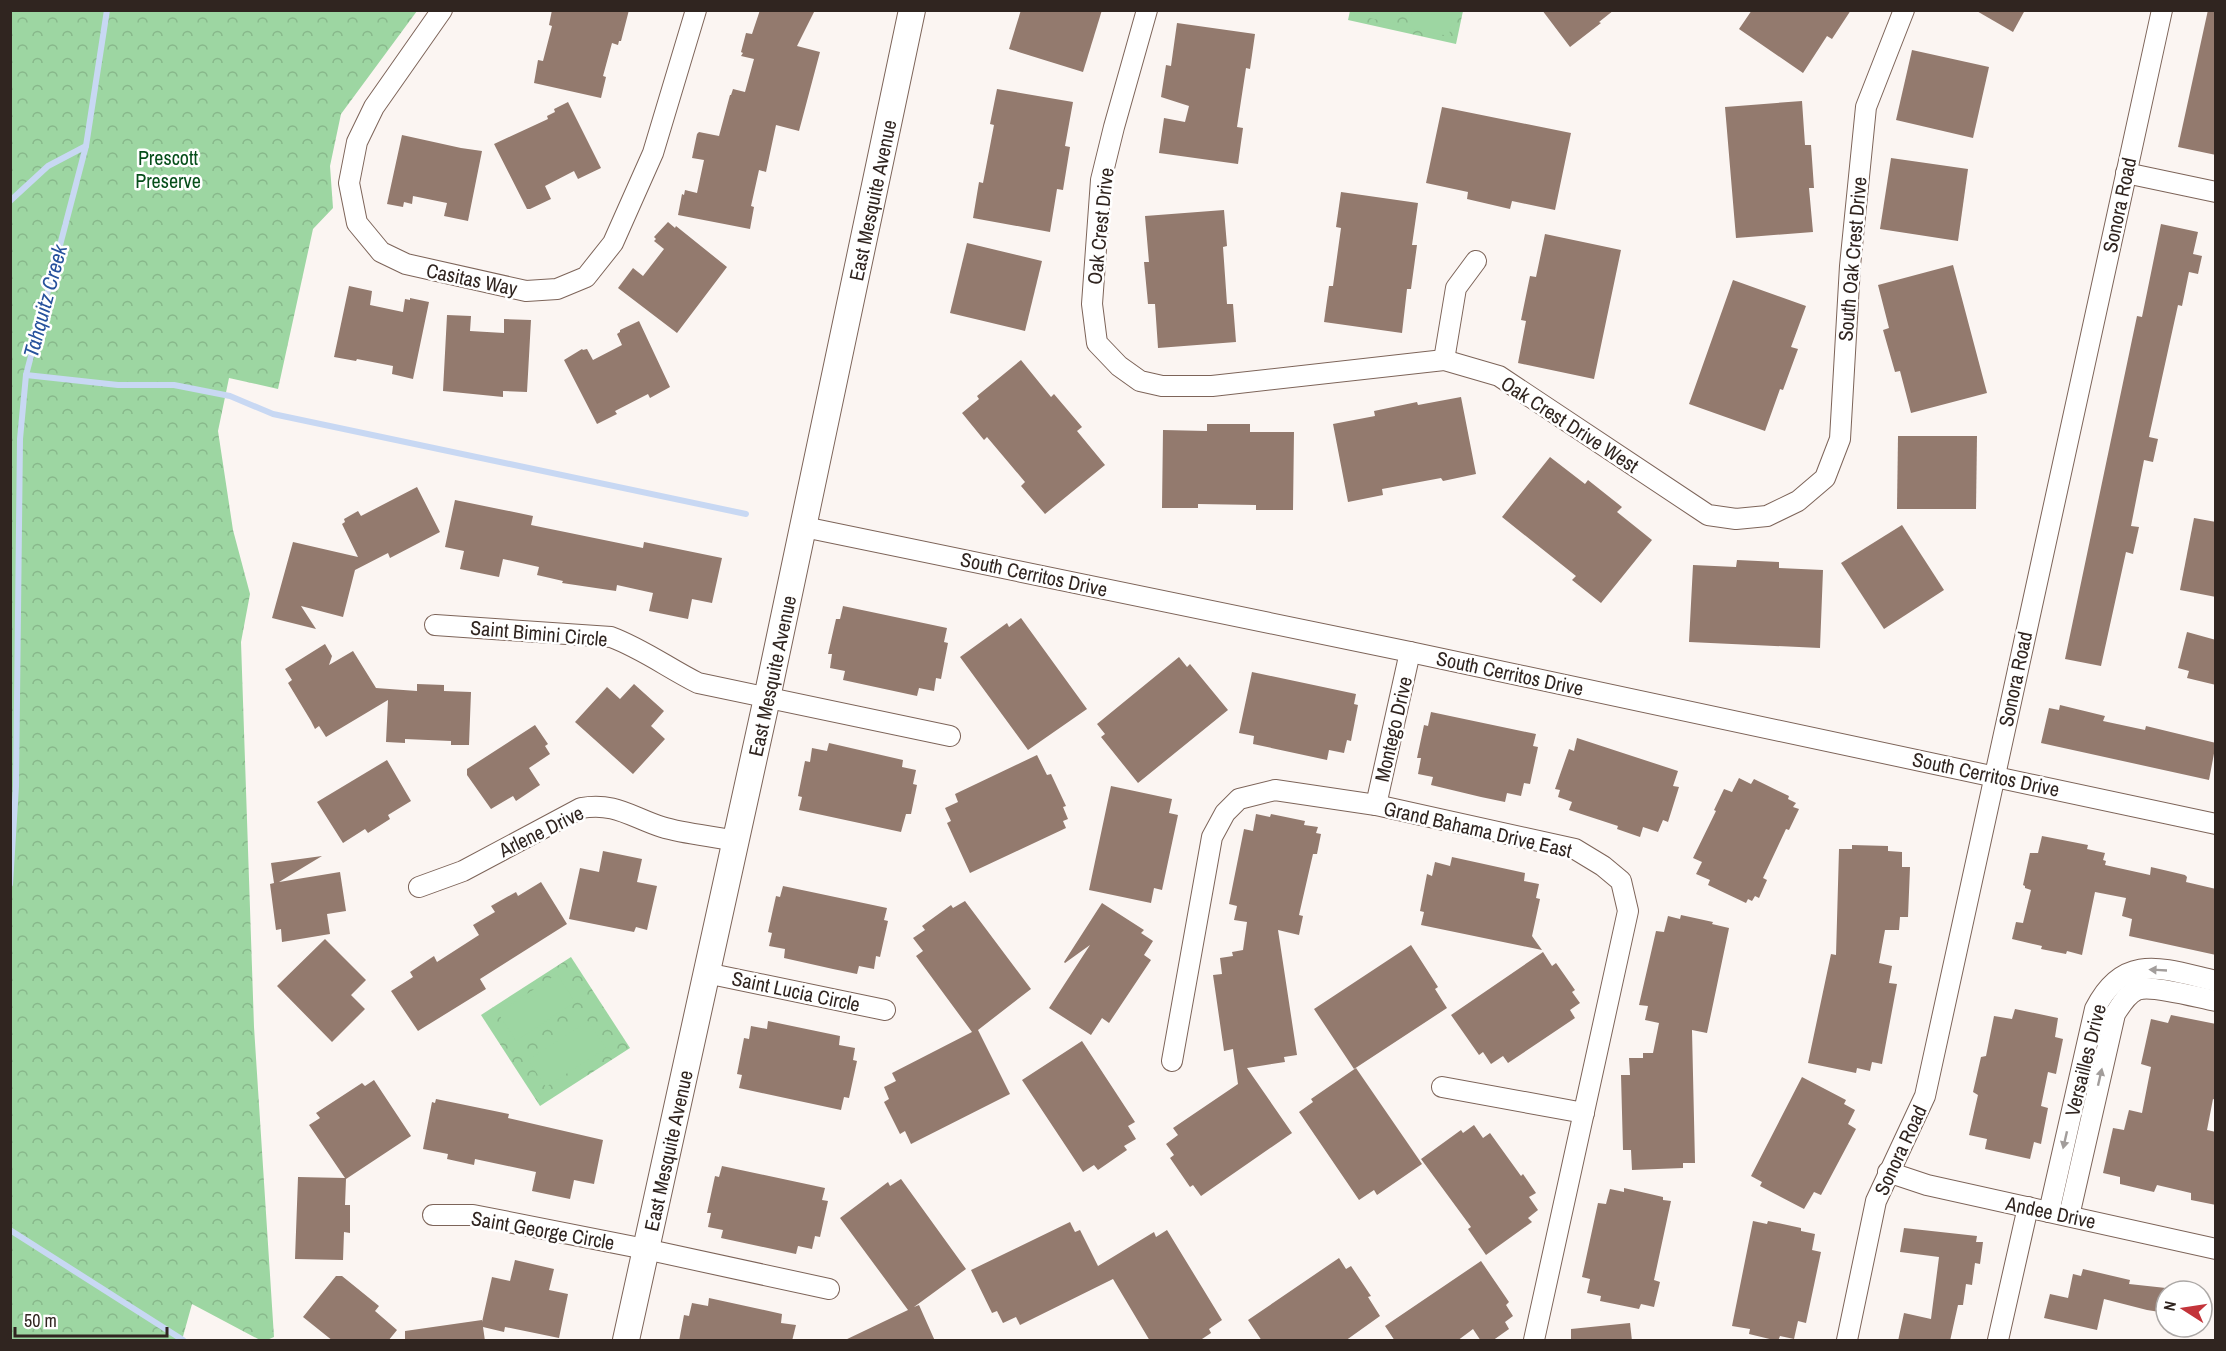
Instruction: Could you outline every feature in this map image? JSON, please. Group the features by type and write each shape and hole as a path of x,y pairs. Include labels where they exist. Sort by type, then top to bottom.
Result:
{"street":[{"name":"Casitas Way","path":"442,10 374,107 357,142 349,183 357,223 381,252 406,264 526,291 557,290 586,277 613,243 653,153 696,10"},
{"name":"East Mesquite Avenue","path":"626,1341 804,527 912,10"},
{"name":"Oak Crest Drive","path":"1119,366 1097,343 1092,304 1100,192 1114,127 1147,10"},
{"name":"South Oak Crest Drive","path":"1798,501 1825,478 1840,439 1850,266 1866,106 1904,10"},
{"name":"Sonora Road","path":"1847,1341 1876,1201 1925,1096 2162,10"},
{"path":"2127,172 2216,192"},
{"path":"1444,360 1456,288 1476,261"},
{"name":"Oak Crest Drive West","path":"1119,366 1140,381 1162,386 1212,386 1444,360 1499,376 1708,514 1736,519 1767,516 1798,501"},
{"name":"South Cerritos Drive","path":"804,527 1410,652 2216,824"},
{"name":"Saint Bimini Circle","path":"435,625 611,637 636,646 677,673 698,683 950,736"},
{"name":"Montego Drive","path":"1376,805 1410,652"},
{"name":"Grand Bahama Drive East","path":"1172,1060 1212,837 1225,813 1239,799 1275,790 1376,805 1575,849 1603,866 1621,881 1628,911 1534,1341"},
{"name":"Arlene Drive","path":"419,887 463,871 581,808 598,805 614,808 664,828 736,841"},
{"name":"Versailles Drive","path":"2059,1214 2095,1009 2104,990 2122,976 2136,969 2162,969 2216,981"},
{"name":"Saint Lucia Circle","path":"706,973 885,1010"},
{"name":"Versailles Drive","path":"2059,1214 2115,1014 2128,996 2139,989 2158,989 2216,1001"},
{"path":"1442,1087 1584,1113"},
{"name":"Andee Drive","path":"1888,1172 1927,1185 2216,1249"},
{"path":"1998,1341 2028,1207"},
{"name":"Saint George Circle","path":"433,1215 473,1215 645,1249 828,1289"}],"green space":[{"path":"1355,10 1397,11 1394,23 1354,15"},
{"name":"Prescott Preserve","path":"10,11 417,11 341,114 330,166 333,208 313,229 278,389 229,378 218,431 233,530 250,594 241,642 254,1027 274,1337 267,1340 260,1340 192,1304 182,1340 11,1340"},
{"path":"1350,11 1463,11 1456,44 1348,20"},
{"path":"1412,11 1452,18 1449,36 1409,28"},
{"path":"571,957 630,1048 540,1106 481,1015"},
{"path":"557,974 575,1002 516,1041 498,1013"},
{"path":"588,1021 606,1048 546,1087 528,1060"}],"building":[{"path":"552,10 629,10 621,41 618,45 612,43 603,76 606,77 601,98 534,83 538,60 543,61 552,26 549,25"},
{"path":"760,10 815,10 797,46 820,52 799,131 776,125 766,172 759,170 751,206 754,207 750,229 678,215 682,194 684,195 685,190 697,193 704,160 692,158 697,134 699,132 719,136 733,89 745,92 754,59 741,56 743,53 741,52 746,33 752,34"},
{"path":"1021,10 1102,10 1083,72 1009,49"},
{"path":"1542,10 1614,10 1570,47"},
{"path":"1752,10 1851,10 1832,39 1827,36 1803,73 1739,29"},
{"path":"1975,10 2025,10 2013,32"},
{"path":"2208,10 2216,10 2216,155 2178,147"},
{"path":"1177,23 1255,34 1250,69 1246,68 1237,127 1243,128 1238,164 1159,153 1164,118 1185,122 1189,106 1161,97 1166,65 1171,66"},
{"path":"1912,50 1989,67 1973,138 1896,120"},
{"path":"997,89 1073,102 1065,146 1070,147 1063,190 1057,189 1050,232 973,218 979,182 983,183 994,125 990,124"},
{"path":"1802,101 1805,145 1811,145 1814,188 1809,188 1813,232 1736,238 1725,107"},
{"path":"568,102 601,168 578,179 574,171 545,186 551,199 527,209 494,144 548,119 547,116 555,112 554,109"},
{"path":"1442,107 1571,133 1555,210 1512,201 1510,209 1467,199 1468,192 1426,183"},
{"path":"402,135 482,151 468,221 444,216 447,203 413,196 412,204 404,202 403,207 387,204"},
{"path":"1891,158 1968,169 1958,241 1880,229"},
{"path":"1341,192 1418,203 1412,245 1417,245 1411,289 1407,289 1402,333 1324,322 1329,286 1333,286 1341,228 1336,227"},
{"path":"1224,210 1227,246 1223,247 1227,304 1233,304 1236,342 1158,348 1155,304 1148,304 1144,262 1149,262 1145,216"},
{"path":"668,222 727,267 677,333 618,288 633,268 643,276 664,249 654,241 656,239 654,237"},
{"path":"2161,224 2198,232 2193,254 2202,256 2198,274 2189,272 2182,306 2178,305 2149,437 2158,439 2153,462 2144,460 2131,526 2139,527 2133,554 2126,552 2101,666 2065,659 2137,316 2142,317"},
{"path":"1545,234 1621,250 1594,379 1518,363 1526,321 1521,320 1530,276 1536,277"},
{"path":"967,243 1042,261 1025,331 950,313"},
{"path":"1953,265 1987,393 1911,413 1900,371 1895,372 1883,330 1889,328 1878,285"},
{"path":"1733,280 1806,306 1791,347 1798,349 1765,431 1689,404"},
{"path":"349,286 372,291 370,305 403,312 405,299 429,302 413,379 392,374 393,366 334,357"},
{"path":"447,315 471,316 470,331 504,333 504,319 531,320 527,392 503,391 503,397 443,391"},
{"path":"639,321 670,387 650,398 648,394 615,411 617,414 597,424 564,360 582,349 587,349 593,360 622,345 617,334 620,330"},
{"path":"1021,360 1051,397 1054,394 1082,427 1077,431 1105,465 1045,514 1021,486 1025,482 987,437 984,440 962,413 979,399 977,396"},
{"path":"1461,397 1476,474 1382,489 1383,495 1348,502 1333,424 1375,416 1374,411 1417,402 1418,405"},
{"path":"1207,424 1250,424 1250,432 1294,432 1293,510 1256,510 1256,505 1198,504 1198,508 1162,508 1163,430 1207,431"},
{"path":"1898,436 1977,436 1976,509 1897,509"},
{"path":"1550,457 1585,484 1588,480 1622,507 1617,512 1652,540 1601,603 1572,580 1576,576 1502,517"},
{"path":"417,487 440,532 390,558 388,553 355,570 343,617 301,606 316,629 272,618 293,542 358,557 342,524 345,522 344,519 358,511 361,516"},
{"path":"455,500 533,516 531,525 643,548 644,542 722,558 712,603 692,599 688,619 649,611 653,593 617,585 616,591 562,583 563,581 537,575 539,567 503,559 499,577 460,569 464,551 445,547"},
{"path":"2194,518 2216,522 2216,597 2180,590"},
{"path":"1902,525 1944,590 1884,629 1841,563"},
{"path":"1737,560 1779,562 1779,568 1823,570 1820,648 1689,642 1693,565 1736,567"},
{"path":"843,606 947,628 944,642 948,643 941,679 936,678 934,691 919,688 917,696 843,680 845,671 830,668 832,654 828,654 836,619 840,619"},
{"path":"1021,618 1087,709 1028,750 960,657 1007,623 1009,627"},
{"path":"2187,632 2216,640 2216,685 2187,678 2189,671 2178,668"},
{"path":"325,644 332,656 329,665 353,651 376,688 417,691 417,684 444,685 444,691 471,692 469,745 451,745 451,741 405,739 405,743 386,742 388,700 326,737 319,726 315,729 288,683 292,680 285,669"},
{"path":"1179,657 1187,667 1190,664 1228,710 1138,783 1101,737 1105,734 1097,724"},
{"path":"1252,672 1356,694 1354,704 1358,705 1351,741 1347,740 1344,753 1329,750 1327,760 1253,744 1254,736 1239,733"},
{"path":"634,684 664,711 651,726 665,739 633,774 575,722 607,687 620,699"},
{"path":"2060,705 2105,716 2103,721 2145,730 2146,726 2216,743 2209,780 2041,743 2049,708 2059,710"},
{"path":"1431,712 1536,734 1533,746 1538,747 1530,784 1524,783 1521,796 1507,793 1505,802 1481,797 1431,785 1433,777 1418,774 1421,758 1417,758 1424,725 1428,726"},
{"path":"535,725 548,744 545,746 550,754 529,768 540,785 516,801 513,796 491,809 467,775 467,769"},
{"path":"1577,738 1678,771 1673,786 1679,787 1668,822 1663,820 1658,832 1643,827 1640,837 1617,829 1618,826 1569,810 1572,802 1558,797 1560,790 1555,789 1569,749 1574,751"},
{"path":"829,743 903,760 902,767 916,770 913,784 917,785 911,814 906,814 901,832 799,810 802,797 798,796 805,761 810,762 812,748 827,751"},
{"path":"1037,755 1047,775 1051,774 1066,806 1063,807 1068,819 1063,821 1066,828 970,873 947,823 951,821 945,808 958,802 955,794"},
{"path":"387,760 411,801 388,815 390,819 368,833 365,829 343,843 317,802"},
{"path":"1739,778 1751,784 1754,779 1789,796 1788,799 1796,803 1793,807 1799,809 1789,830 1786,829 1763,878 1767,880 1759,898 1755,896 1752,901 1748,899 1746,903 1708,885 1710,880 1696,874 1702,862 1693,858 1724,789 1732,792"},
{"path":"1111,786 1172,799 1169,813 1178,815 1162,890 1154,888 1151,903 1089,890"},
{"path":"1256,814 1270,817 1271,814 1305,821 1304,825 1318,827 1316,833 1321,834 1317,854 1313,854 1299,915 1303,916 1299,935 1278,930 1297,1055 1284,1057 1285,1062 1247,1068 1292,1133 1201,1196 1193,1185 1190,1187 1170,1158 1174,1155 1166,1144 1178,1135 1173,1128 1238,1084 1233,1049 1224,1051 1213,975 1222,974 1220,958 1233,956 1232,952 1243,950 1247,922 1234,920 1237,906 1229,904 1244,829 1253,831"},
{"path":"2042,836 2088,845 2087,849 2105,853 2103,860 2106,861 2105,865 2150,875 2151,867 2185,875 2186,882 2216,889 2216,955 2129,936 2132,919 2122,916 2126,898 2095,892 2082,955 2041,949 2042,946 2012,939 2016,922 2023,923 2031,890 2023,885 2030,853 2038,853"},
{"path":"1852,845 1888,846 1888,851 1902,852 1902,867 1910,867 1908,917 1900,917 1899,930 1885,930 1879,963 1892,966 1889,983 1897,984 1882,1064 1872,1062 1870,1071 1857,1068 1856,1073 1808,1063 1831,954 1836,955 1839,849 1852,849"},
{"path":"603,851 642,859 637,882 657,886 647,930 636,927 634,932 569,919 580,868 599,872"},
{"path":"322,856 279,882 340,872 346,911 327,914 330,934 282,942 281,929 276,930 270,884 274,883 271,863"},
{"path":"1452,857 1525,873 1524,881 1539,884 1536,898 1540,899 1532,936 1542,950 1421,925 1424,912 1420,911 1427,874 1432,876 1435,862 1450,866"},
{"path":"541,882 567,924 480,979 486,989 418,1031 391,991 413,977 410,972 434,956 437,962 479,935 473,925 495,912 491,906 516,892 518,896"},
{"path":"783,886 887,908 884,920 888,921 880,957 876,956 874,969 859,966 857,974 833,969 784,958 785,949 769,946 772,933 768,932 776,896 780,897"},
{"path":"965,901 1031,989 978,1030 1010,1094 911,1144 905,1131 900,1134 884,1102 889,1099 884,1087 896,1081 892,1073 972,1032 916,956 923,951 913,938 925,930 922,926 951,905 953,908"},
{"path":"1102,903 1144,930 1141,933 1153,941 1144,955 1151,960 1109,1023 1102,1018 1091,1035 1049,1008 1090,945 1064,962"},
{"path":"1681,915 1729,928 1707,1033 1692,1030 1695,1163 1683,1163 1683,1168 1632,1170 1631,1150 1623,1150 1621,1075 1630,1075 1629,1058 1643,1058 1643,1053 1653,1053 1659,1023 1645,1020 1648,1006 1639,1005 1656,931 1664,932 1668,916 1680,919"},
{"path":"325,939 366,980 351,995 365,1009 332,1042 277,986"},
{"path":"1411,945 1438,987 1435,989 1447,1008 1354,1069 1314,1009"},
{"path":"1543,952 1552,966 1556,963 1575,990 1572,992 1580,1003 1570,1010 1575,1018 1508,1063 1503,1056 1491,1064 1483,1052 1479,1055 1451,1015"},
{"path":"2015,1009 2058,1018 2055,1037 2063,1039 2056,1074 2048,1072 2041,1106 2048,1108 2041,1144 2034,1142 2030,1159 1985,1149 1987,1139 1969,1135 1978,1095 1973,1092 1981,1057 1986,1056 1994,1016 2012,1019"},
{"path":"2171,1015 2216,1024 2216,1100 2213,1099 2207,1130 2216,1132 2216,1205 2191,1200 2191,1193 2157,1185 2154,1192 2120,1184 2120,1177 2103,1173 2113,1128 2124,1130 2129,1110 2142,1113 2151,1067 2141,1064 2151,1019 2168,1023"},
{"path":"768,1021 840,1036 839,1045 855,1048 853,1060 857,1061 849,1098 844,1097 841,1110 739,1088 742,1075 737,1074 744,1038 749,1039 751,1026 767,1029"},
{"path":"1082,1041 1135,1122 1128,1126 1136,1139 1124,1146 1127,1150 1098,1170 1094,1165 1083,1172 1022,1080"},
{"path":"1356,1068 1422,1164 1377,1195 1374,1190 1359,1200 1299,1112 1313,1102 1311,1099"},
{"path":"1802,1077 1846,1100 1844,1104 1855,1110 1848,1124 1856,1129 1821,1195 1814,1192 1804,1209 1760,1186 1762,1182 1751,1176"},
{"path":"374,1080 411,1136 346,1179 345,1205 350,1205 350,1233 344,1232 343,1260 295,1259 298,1177 345,1178 309,1125 320,1118 316,1113 362,1083 365,1086"},
{"path":"436,1099 509,1114 508,1118 603,1140 594,1184 574,1180 570,1199 532,1191 536,1172 475,1159 474,1165 447,1159 448,1154 423,1149 432,1102 435,1103"},
{"path":"1474,1125 1483,1138 1490,1133 1521,1176 1523,1174 1536,1193 1529,1197 1538,1210 1528,1218 1532,1222 1486,1255 1468,1229 1471,1227 1421,1159 1461,1130 1463,1133"},
{"path":"722,1166 825,1188 822,1200 828,1201 820,1237 815,1236 812,1249 798,1246 796,1254 721,1238 723,1230 708,1227 711,1213 707,1213 715,1176 719,1177"},
{"path":"901,1179 966,1269 914,1307 919,1305 935,1341 843,1341 908,1310 840,1218 888,1182 890,1186"},
{"path":"1624,1188 1671,1201 1654,1280 1660,1282 1654,1307 1641,1304 1639,1309 1600,1301 1601,1296 1587,1293 1590,1279 1582,1277 1598,1203 1606,1204 1610,1189 1624,1192"},
{"path":"1753,1221 1767,1224 1768,1221 1801,1228 1801,1231 1815,1234 1812,1250 1821,1252 1806,1323 1798,1321 1794,1339 1780,1336 1778,1341 1749,1334 1750,1329 1732,1326"},
{"path":"1070,1222 1075,1232 1080,1230 1098,1266 1154,1232 1156,1237 1167,1230 1222,1320 1209,1329 1211,1333 1199,1341 1150,1341 1113,1279 1020,1325 1016,1317 1003,1323 997,1311 992,1313 971,1270"},
{"path":"1904,1228 1977,1236 1976,1242 1983,1242 1980,1264 1975,1263 1972,1285 1966,1284 1963,1305 1958,1305 1950,1341 1898,1341 1904,1313 1931,1319 1939,1257 1900,1252"},
{"path":"1339,1258 1346,1269 1351,1266 1371,1296 1368,1297 1380,1316 1345,1341 1262,1341 1248,1320"},
{"path":"515,1260 554,1269 549,1290 568,1294 559,1338 505,1327 504,1332 483,1327 485,1341 405,1341 405,1331 482,1320 482,1322 492,1277 510,1281"},
{"path":"1481,1261 1509,1302 1506,1305 1513,1316 1505,1322 1509,1329 1492,1341 1481,1341 1473,1329 1457,1341 1395,1341 1385,1326"},
{"path":"2083,1269 2130,1280 2129,1284 2154,1287 2154,1311 2104,1299 2097,1330 2044,1318 2050,1294 2068,1298 2073,1274 2081,1276"},
{"path":"336,1276 342,1276 379,1306 375,1311 397,1330 388,1341 333,1341 303,1317"},
{"path":"709,1298 782,1314 781,1323 796,1325 792,1341 679,1341 684,1315 689,1316 692,1303 708,1306"},
{"path":"1630,1323 1632,1341 1571,1341 1571,1329"}],"waterway":[{"name":"Tahquitz Creek","path":"10,884 16,786 20,439 26,375 86,146 107,10"},
{"path":"10,201 48,166 86,146"},
{"path":"26,375 118,385 174,385 230,396 273,414 746,514"},
{"path":"10,1230 183,1340"}]}
